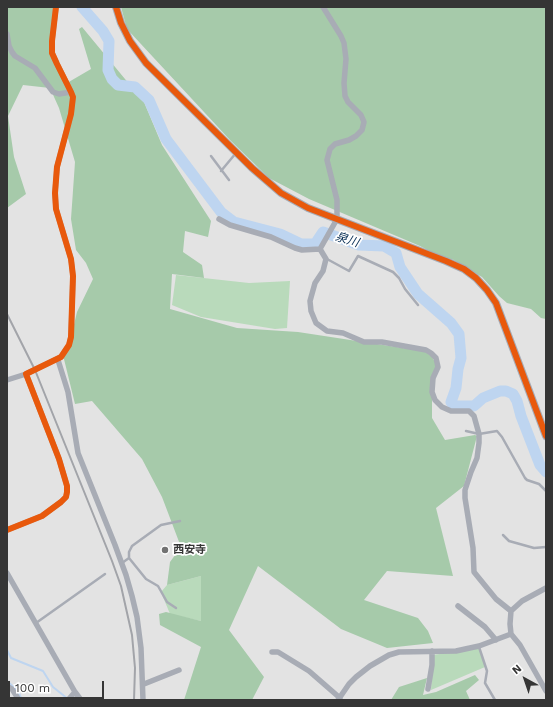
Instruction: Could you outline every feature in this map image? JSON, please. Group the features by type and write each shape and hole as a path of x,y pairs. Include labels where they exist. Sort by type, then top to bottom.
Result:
{"street":[{"path":"7,380 26,374 58,360 69,345 71,337 74,276 71,259 56,209 55,193 57,167 73,97 52,53 56,7"},
{"path":"116,7 121,23 130,41 146,63 268,184 308,208 446,261 464,269 476,278 496,303 546,436"},
{"path":"320,248 337,219 336,200 327,160 330,149 335,144 349,140 356,136 362,130 364,122 361,115 348,102 345,96 344,83 346,59 344,43 323,7"},
{"path":"7,34 9,46 15,56 35,68 53,92 59,94 71,92"},
{"path":"220,219 230,225 271,237 302,250 320,248"},
{"path":"320,248 326,259 323,271 315,283 310,301 311,311 316,323 327,331 343,333 364,342 382,342 426,350 436,358 438,367 433,378 432,392 435,400 442,407 451,411 469,412 474,416 479,434 479,443 477,458 465,490 464,498 472,537 474,572 496,599 511,611"},
{"path":"58,360 68,392 78,453 122,563 137,617 144,684 143,700"},
{"path":"7,530 42,516 61,502 66,497 67,492 67,486 59,459 26,374"},
{"path":"7,573 81,700"},
{"path":"546,588 522,601 511,611 510,624 511,634 520,645 546,691"},
{"path":"458,606 485,627 496,640"},
{"path":"272,652 278,652 309,671 339,699 349,684 356,677 389,654 399,652 456,651 479,646 511,634"},
{"path":"428,689 432,665 432,651"},
{"path":"144,684 179,670"},
{"path":"7,686 12,689 19,700"},
{"path":"68,700 75,692"}],"lane":[{"path":"221,171 236,153"},
{"path":"211,156 228,180"},
{"path":"326,259 349,271 358,256 393,272 418,304"},
{"path":"466,431 479,434 497,431 527,480 539,484 546,490"},
{"path":"176,608 167,602 158,586 146,579 129,558 129,552 132,546 161,525 180,521"},
{"path":"504,535 509,541 534,548 546,547"},
{"path":"122,563 129,558"},
{"path":"36,622 105,574"},
{"path":"479,646 487,671 485,683 495,700"}],"green space":[{"path":"7,7 53,7 53,55 67,83 91,69 79,29 82,27 144,102 162,145 211,221 208,237 185,231 183,252 202,265 204,278 172,274 170,309 237,328 298,332 429,352 438,367 432,392 432,418 445,440 475,435 477,436 464,486 436,508 453,576 387,571 364,600 418,618 428,631 433,643 387,648 341,629 258,566 229,630 264,677 252,700 184,700 201,647 160,625 159,614 166,612 201,621 201,576 167,585 170,562 181,547 162,497 142,459 92,401 75,404 63,355 71,337 77,312 93,279 86,263 76,250 71,219 75,162 59,108 50,88 23,85 8,116 14,157 26,194 7,208"},
{"path":"121,7 546,7 546,319 541,318 531,309 507,303 482,277 454,260 435,254 420,246 309,199 269,178 230,140 127,29"},
{"path":"176,275 249,283 290,281 287,328 275,329 201,317 172,305"},
{"path":"201,576 201,621 170,614 161,592 167,585"},
{"path":"479,648 485,667 431,690 433,655"},
{"path":"475,675 479,680 466,691 470,700 391,700 399,687 427,678 423,695 436,692"}],"waterway":[{"name":"泉川","path":"82,7 103,31 109,41 108,70 112,79 118,85 135,87 149,100 166,139 221,212 234,222 280,234 301,244 315,244 323,232 359,245 384,246 396,253 400,267 418,294 451,323 459,334 461,358 456,388 451,402 455,406 474,406 483,398 500,391 506,391 513,394 517,401 521,416 540,465 546,472"},
{"path":"7,650 11,658 43,671 53,687 68,699"},
{"path":"7,681 18,691 22,700"}],"railway":[{"path":"7,314 35,370 121,586 132,635 135,668 134,700"}],"cycle path":[{"path":"7,530 42,516 61,502 66,497 67,492 67,486 59,459 26,374 61,357 69,345 71,337 73,276 71,259 56,209 55,193 57,167 71,114 73,97 52,53 56,7"},
{"path":"116,7 121,23 130,41 146,63 252,168 281,193 308,208 446,261 464,269 476,278 496,303 546,436"}],"place":[{"name":"西安寺","path":"165,550"}]}
